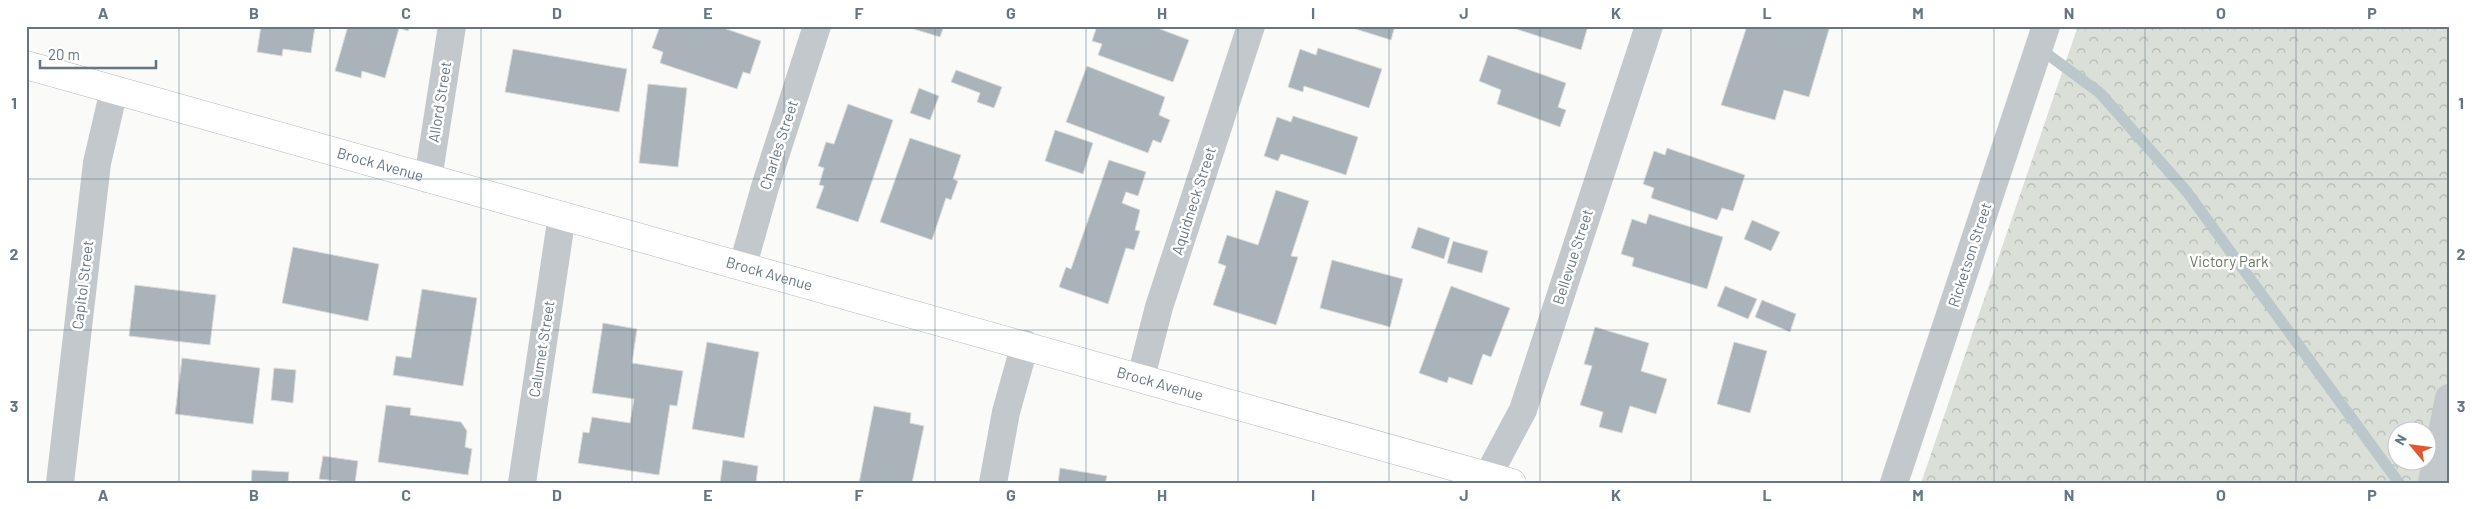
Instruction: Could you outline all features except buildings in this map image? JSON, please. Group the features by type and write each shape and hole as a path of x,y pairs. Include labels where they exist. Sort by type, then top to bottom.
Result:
{"main road":[{"name":"Brock Avenue","path":"26,65 1025,344 1494,480"}],"street":[{"name":"Allord Street","path":"428,178 452,26"},
{"name":"Charles Street","path":"743,265 765,187 818,26"},
{"name":"Aquidneck Street","path":"1141,377 1159,307 1251,26"},
{"name":"Bellevue Street","path":"1494,480 1523,410 1649,26"},
{"name":"Ricketson Street","path":"1894,483 2046,26"},
{"name":"Capitol Street","path":"60,483 97,163 114,90"},
{"name":"Calumet Street","path":"522,483 562,215"},
{"path":"993,483 1006,412 1025,344"},
{"path":"2432,483 2449,398"}],"green space":[{"name":"Victory Park","path":"2078,26 2449,26 2449,483 1921,483"}],"waterway":[{"path":"2039,48 2100,93 2187,192 2399,483"}]}
